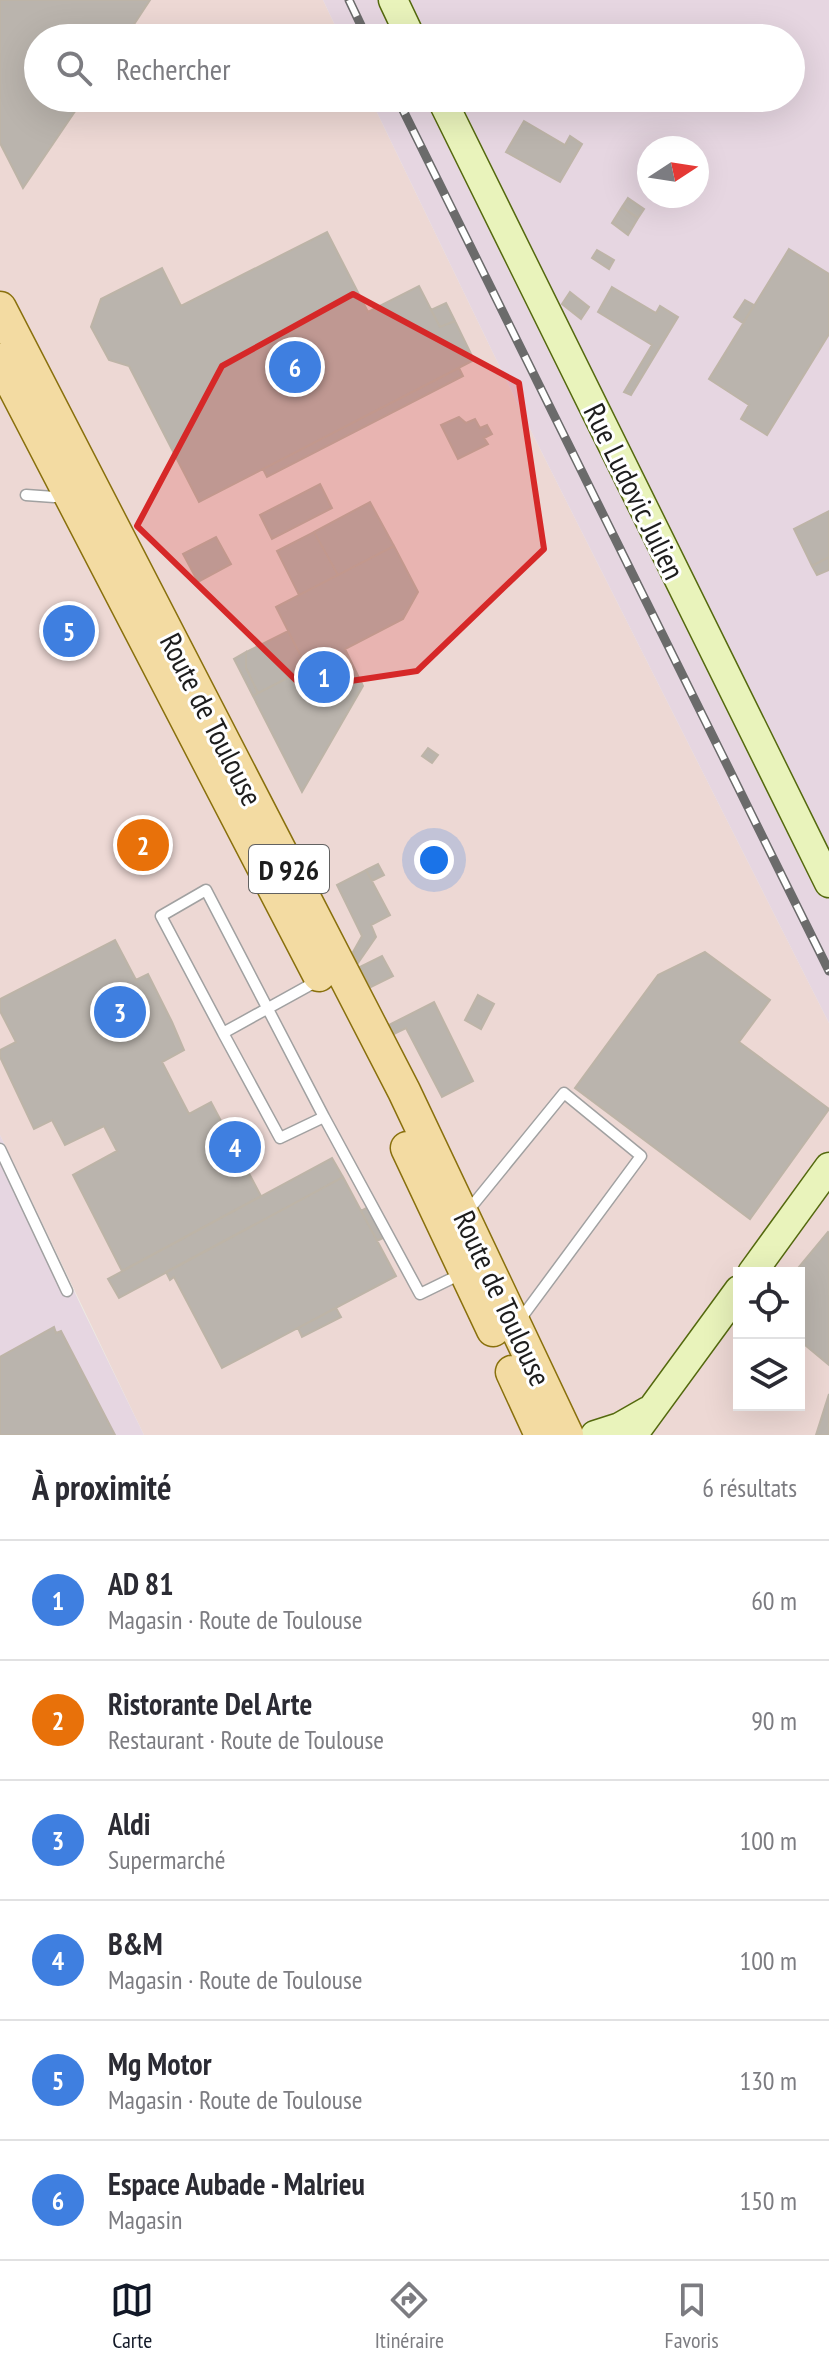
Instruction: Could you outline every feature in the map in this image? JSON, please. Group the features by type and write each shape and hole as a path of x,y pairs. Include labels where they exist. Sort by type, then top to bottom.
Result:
{"main road":[{"path":"393,0 404,24"},
{"name":"Rue Ludovic Julien","path":"448,112 829,883"},
{"name":"Route de Toulouse","path":"0,308 7,362 79,485 464,1215 567,1435"},
{"name":"D 926","path":"79,485 321,979 385,1100 541,1435"},
{"path":"756,1267 829,1167"},
{"path":"633,1435 733,1298"},
{"path":"595,1435 620,1427 653,1409"}],"lane":[{"path":"26,495 54,497 79,485"},
{"path":"324,1117 280,1138 161,916 206,890 420,1294 465,1272"},
{"path":"223,1033 321,979"},
{"path":"464,1215 564,1093 641,1156 515,1326"},
{"path":"0,1149 67,1291"}],"highlighted area":[{"path":"353,294 519,383 544,549 417,671 304,688 137,526 222,366"}],"shaded area":[{"path":"0,0 323,0 334,24 24,24 24,112 377,112 525,419 829,1023 829,1435 144,1435 0,1135"},
{"path":"323,0 829,0 829,1023 525,419 377,112 805,112 805,24 334,24"},
{"path":"0,1135 83,1310 144,1435 0,1435"}],"building":[{"path":"0,0 150,0 134,24 24,24 24,112 75,112 23,188 0,143"},
{"path":"524,121 565,145 570,136 582,144 560,182 506,152"},
{"path":"628,198 637,204 637,208 644,209 638,218 622,207"},
{"path":"622,207 638,218 628,235 612,223"},
{"path":"327,232 368,312 419,286 440,327 455,321 474,360 199,502 129,366 109,360 91,327 101,299 162,268 181,306"},
{"path":"789,249 829,274 829,334 767,435 741,419 749,405 709,379"},
{"path":"597,250 614,260 609,269 592,258"},
{"path":"612,287 656,313 660,306 678,317 631,395 624,392 652,345 598,312"},
{"path":"570,292 589,307 581,319 562,304"},
{"path":"745,300 754,305 743,323 734,317"},
{"path":"446,303 455,321 440,327 431,310"},
{"path":"459,368 463,376 267,477 263,469"},
{"path":"459,417 466,423 475,419 480,428 487,425 492,434 484,438 488,444 458,459 441,425"},
{"path":"320,484 332,508 272,539 260,515"},
{"path":"370,502 394,546 338,575 314,532"},
{"path":"829,511 829,557 812,566 794,529"},
{"path":"314,532 338,575 299,595 277,551"},
{"path":"216,537 231,564 198,582 183,554"},
{"path":"394,546 418,592 403,619 345,649 363,686 302,792 253,696 307,668 276,607"},
{"path":"829,557 829,570 817,575 812,566"},
{"path":"288,631 307,668 258,693 246,668 246,652"},
{"path":"246,652 246,668 258,693 253,696 234,659"},
{"path":"428,748 438,755 432,763 422,756"},
{"path":"378,864 384,875 372,881 366,870"},
{"path":"366,870 390,915 371,925 376,937 358,963 353,952 362,936 337,885"},
{"path":"115,940 136,980 148,974 184,1050 162,1062 189,1114 211,1102 261,1196 122,1271 73,1175 117,1151 104,1126 65,1145 52,1120 34,1129 0,1057 0,1050 16,1042 0,1011 0,999"},
{"path":"705,952 770,1000 739,1042 829,1109 750,1219 575,1088 658,975"},
{"path":"382,956 393,976 371,987 360,967"},
{"path":"478,995 494,1004 481,1029 465,1020"},
{"path":"434,1002 473,1081 442,1097 406,1028 394,1034 389,1025"},
{"path":"332,1158 343,1177 119,1298 108,1279"},
{"path":"343,1177 396,1276 222,1368 174,1277 170,1280 166,1272"},
{"path":"370,1206 387,1236 377,1241 361,1211"},
{"path":"828,1232 829,1365 805,1345 805,1267 799,1267"},
{"path":"336,1308 341,1317 302,1337 298,1328"},
{"path":"54,1327 56,1333 61,1331 115,1435 0,1435 0,1357"},
{"path":"829,1394 829,1435 816,1435"}],"railway":[{"path":"349,0 360,24"},
{"path":"404,112 829,971"}],"place":[{"name":"Espace Aubade - Malrieu","path":"295,367"},
{"name":"Mg Motor","path":"69,631"},
{"name":"AD 81","path":"324,677"},
{"name":"Ristorante Del Arte","path":"143,845"},
{"name":"Aldi","path":"120,1012"},
{"name":"B&M","path":"235,1147"}]}
